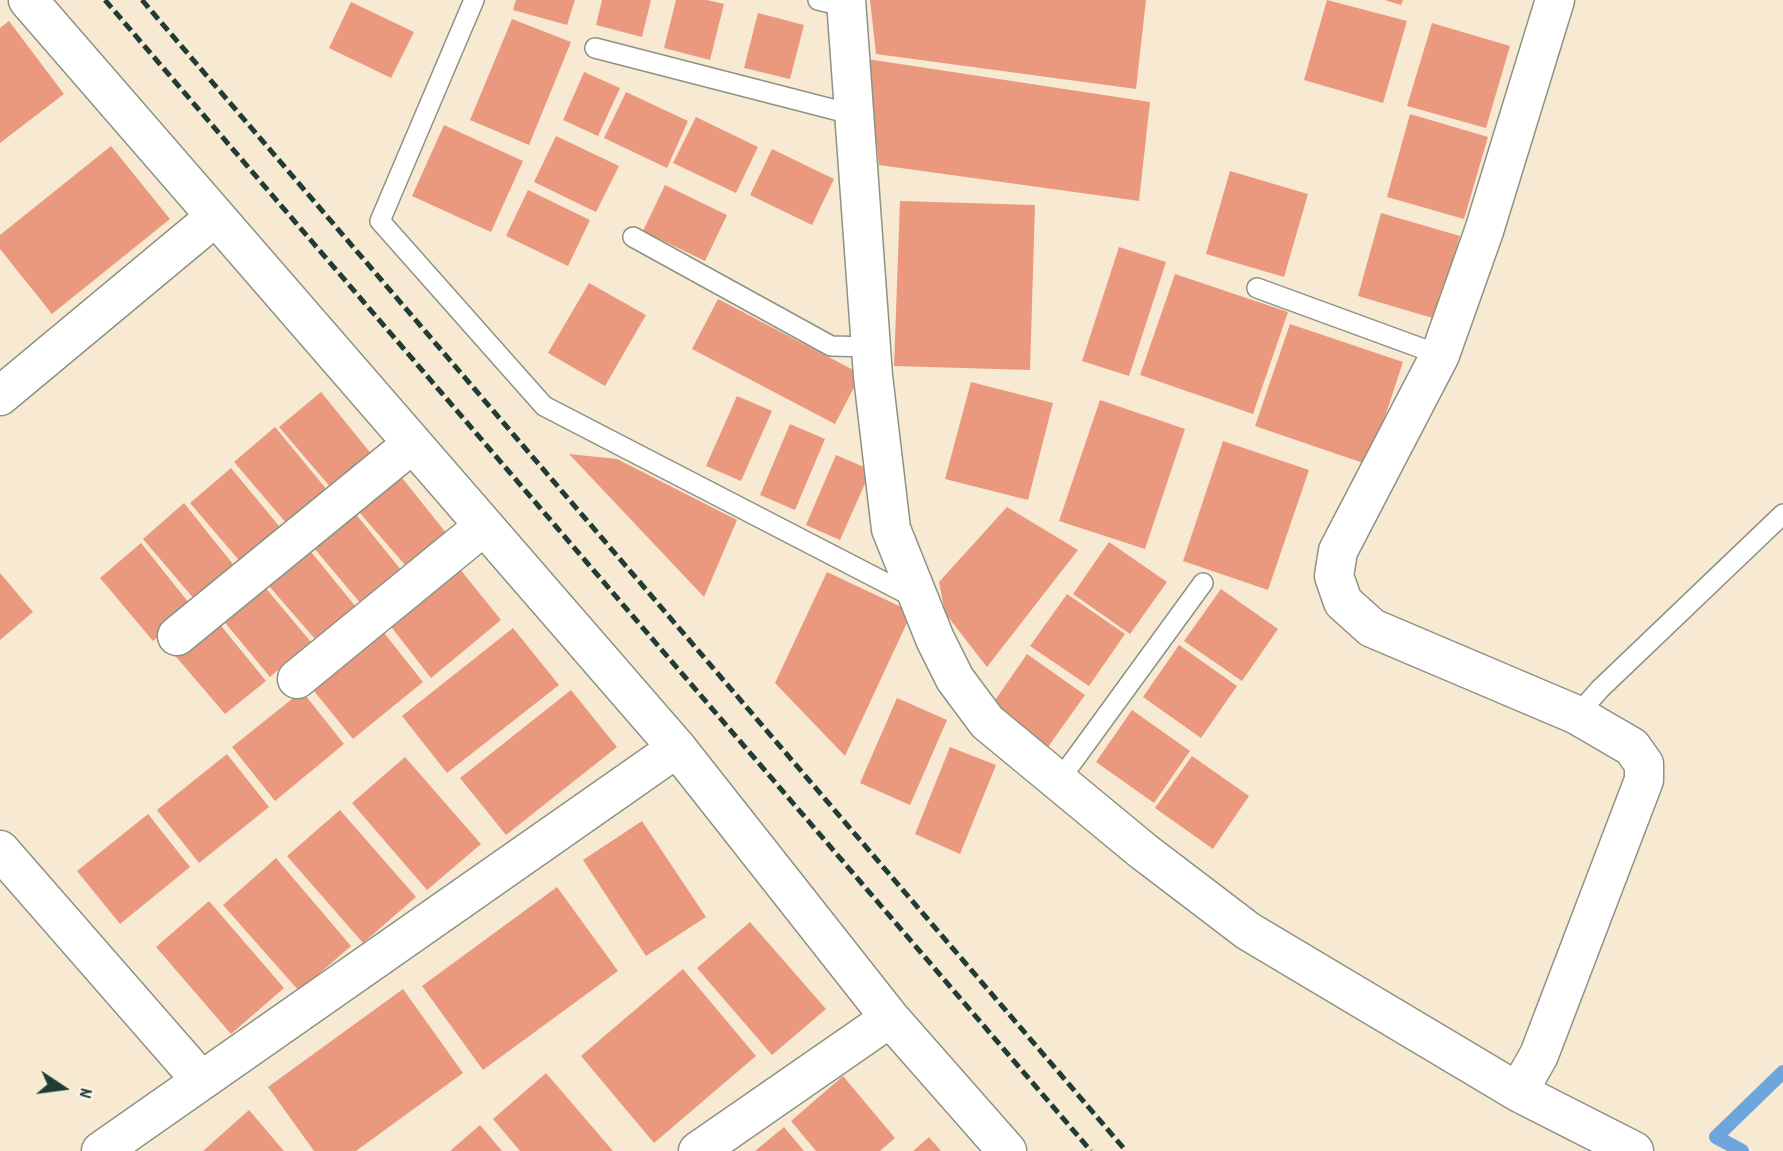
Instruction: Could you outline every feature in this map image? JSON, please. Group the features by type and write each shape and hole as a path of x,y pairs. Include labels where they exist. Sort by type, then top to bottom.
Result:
{"street":[{"path":"28,0 677,748 890,1018 1007,1151"},
{"path":"1518,1092 1539,1055 1644,780 1644,764 1632,747 1577,715 1372,628 1343,602 1334,576 1338,551 1440,355 1484,231 1555,0"},
{"path":"837,2 855,115 871,347 891,529 919,600 955,679 987,722 1058,782 1248,931 1518,1092 1634,1151"},
{"path":"0,397 215,217"},
{"path":"177,636 412,444"},
{"path":"297,678 484,526"},
{"path":"101,1151 677,748"},
{"path":"0,850 201,1079"},
{"path":"698,1151 890,1018"}],"lane":[{"path":"474,0 380,221 544,407 919,600"},
{"path":"595,48 855,115"},
{"path":"633,237 831,346 871,347"},
{"path":"1257,288 1440,355"},
{"path":"1577,715 1600,689 1783,514"},
{"path":"1058,782 1203,583"}],"building":[{"path":"516,0 575,0 567,25 513,10"},
{"path":"602,0 651,0 642,37 596,25"},
{"path":"676,0 707,0 724,4 710,60 664,48"},
{"path":"870,0 1146,0 1136,89 876,54"},
{"path":"1327,0 1407,21 1383,103 1304,80"},
{"path":"1385,0 1403,0 1401,5"},
{"path":"351,2 414,32 391,78 329,48"},
{"path":"758,13 804,25 790,79 744,68"},
{"path":"512,19 571,42 529,145 470,120"},
{"path":"9,21 64,94 0,143 0,28"},
{"path":"1432,23 1510,46 1486,128 1407,106"},
{"path":"867,59 1150,102 1139,201 879,165"},
{"path":"584,72 620,88 598,136 563,120"},
{"path":"626,92 688,121 667,168 604,138"},
{"path":"1410,114 1488,137 1464,219 1387,197"},
{"path":"696,117 758,147 736,193 673,163"},
{"path":"444,125 523,161 491,232 412,196"},
{"path":"556,136 619,166 596,212 534,182"},
{"path":"111,146 170,219 52,314 0,249 0,235"},
{"path":"772,149 834,179 812,225 750,195"},
{"path":"1230,171 1308,194 1284,277 1206,254"},
{"path":"665,185 727,215 705,261 643,231"},
{"path":"528,190 590,220 568,266 506,236"},
{"path":"900,201 1035,205 1030,370 894,366"},
{"path":"1381,213 1460,236 1436,319 1358,296"},
{"path":"1119,247 1166,262 1129,376 1082,361"},
{"path":"1175,274 1288,312 1253,414 1140,375"},
{"path":"589,283 646,315 605,386 548,353"},
{"path":"718,299 861,374 835,424 692,349"},
{"path":"1290,324 1403,362 1369,465 1255,426"},
{"path":"971,382 1053,403 1028,500 945,479"},
{"path":"321,392 373,456 332,489 279,427"},
{"path":"737,396 772,411 741,481 706,466"},
{"path":"1100,400 1185,429 1145,549 1059,521"},
{"path":"790,424 825,439 795,510 760,495"},
{"path":"275,427 328,491 287,524 234,462"},
{"path":"1223,441 1309,470 1268,590 1183,561"},
{"path":"569,454 617,459 737,520 704,597"},
{"path":"836,455 871,470 840,540 806,525"},
{"path":"231,468 284,532 243,565 190,503"},
{"path":"395,469 447,534 406,566 353,505"},
{"path":"184,503 236,568 195,600 143,539"},
{"path":"350,507 402,571 361,604 309,542"},
{"path":"1007,507 1078,550 987,667 945,613 939,582"},
{"path":"303,542 356,607 315,639 262,578"},
{"path":"1109,542 1167,582 1130,634 1073,594"},
{"path":"141,543 193,608 153,641 100,578"},
{"path":"459,568 501,620 431,678 389,624"},
{"path":"827,572 912,612 845,756 775,683"},
{"path":"0,573 33,612 0,640"},
{"path":"258,579 311,642 270,677 218,614"},
{"path":"1221,589 1278,629 1242,681 1184,641"},
{"path":"1067,594 1125,634 1089,686 1030,646"},
{"path":"213,616 266,681 225,714 172,652"},
{"path":"513,628 559,685 447,773 402,716"},
{"path":"381,629 423,682 353,739 310,686"},
{"path":"1179,645 1237,686 1201,738 1143,697"},
{"path":"1027,654 1085,695 1048,747 991,706"},
{"path":"571,690 617,747 506,835 460,778"},
{"path":"302,691 344,744 275,801 232,747"},
{"path":"897,698 947,720 910,805 860,783"},
{"path":"1132,710 1190,751 1154,803 1096,762"},
{"path":"950,747 996,765 960,854 915,834"},
{"path":"227,754 269,807 199,863 157,810"},
{"path":"1192,756 1249,796 1213,849 1155,808"},
{"path":"405,757 481,844 427,890 352,803"},
{"path":"340,810 416,897 363,943 287,856"},
{"path":"148,814 190,867 120,924 77,871"},
{"path":"642,821 706,917 646,956 583,860"},
{"path":"276,858 351,946 299,991 223,905"},
{"path":"557,887 618,971 483,1070 422,986"},
{"path":"209,901 284,988 231,1034 156,947"},
{"path":"750,922 826,1009 772,1055 697,968"},
{"path":"683,969 756,1056 654,1143 581,1056"},
{"path":"403,989 463,1073 356,1151 314,1151 268,1087"},
{"path":"546,1073 613,1151 520,1151 493,1119"},
{"path":"843,1076 895,1138 880,1151 816,1151 791,1121"},
{"path":"249,1110 284,1151 203,1151"},
{"path":"480,1125 502,1151 450,1151"},
{"path":"784,1127 804,1151 755,1151"},
{"path":"929,1137 941,1151 913,1151"}],"waterway":[{"path":"1742,1151 1716,1137 1783,1072"}],"railway":[{"path":"105,0 1091,1151"},
{"path":"142,0 1126,1151"}]}
